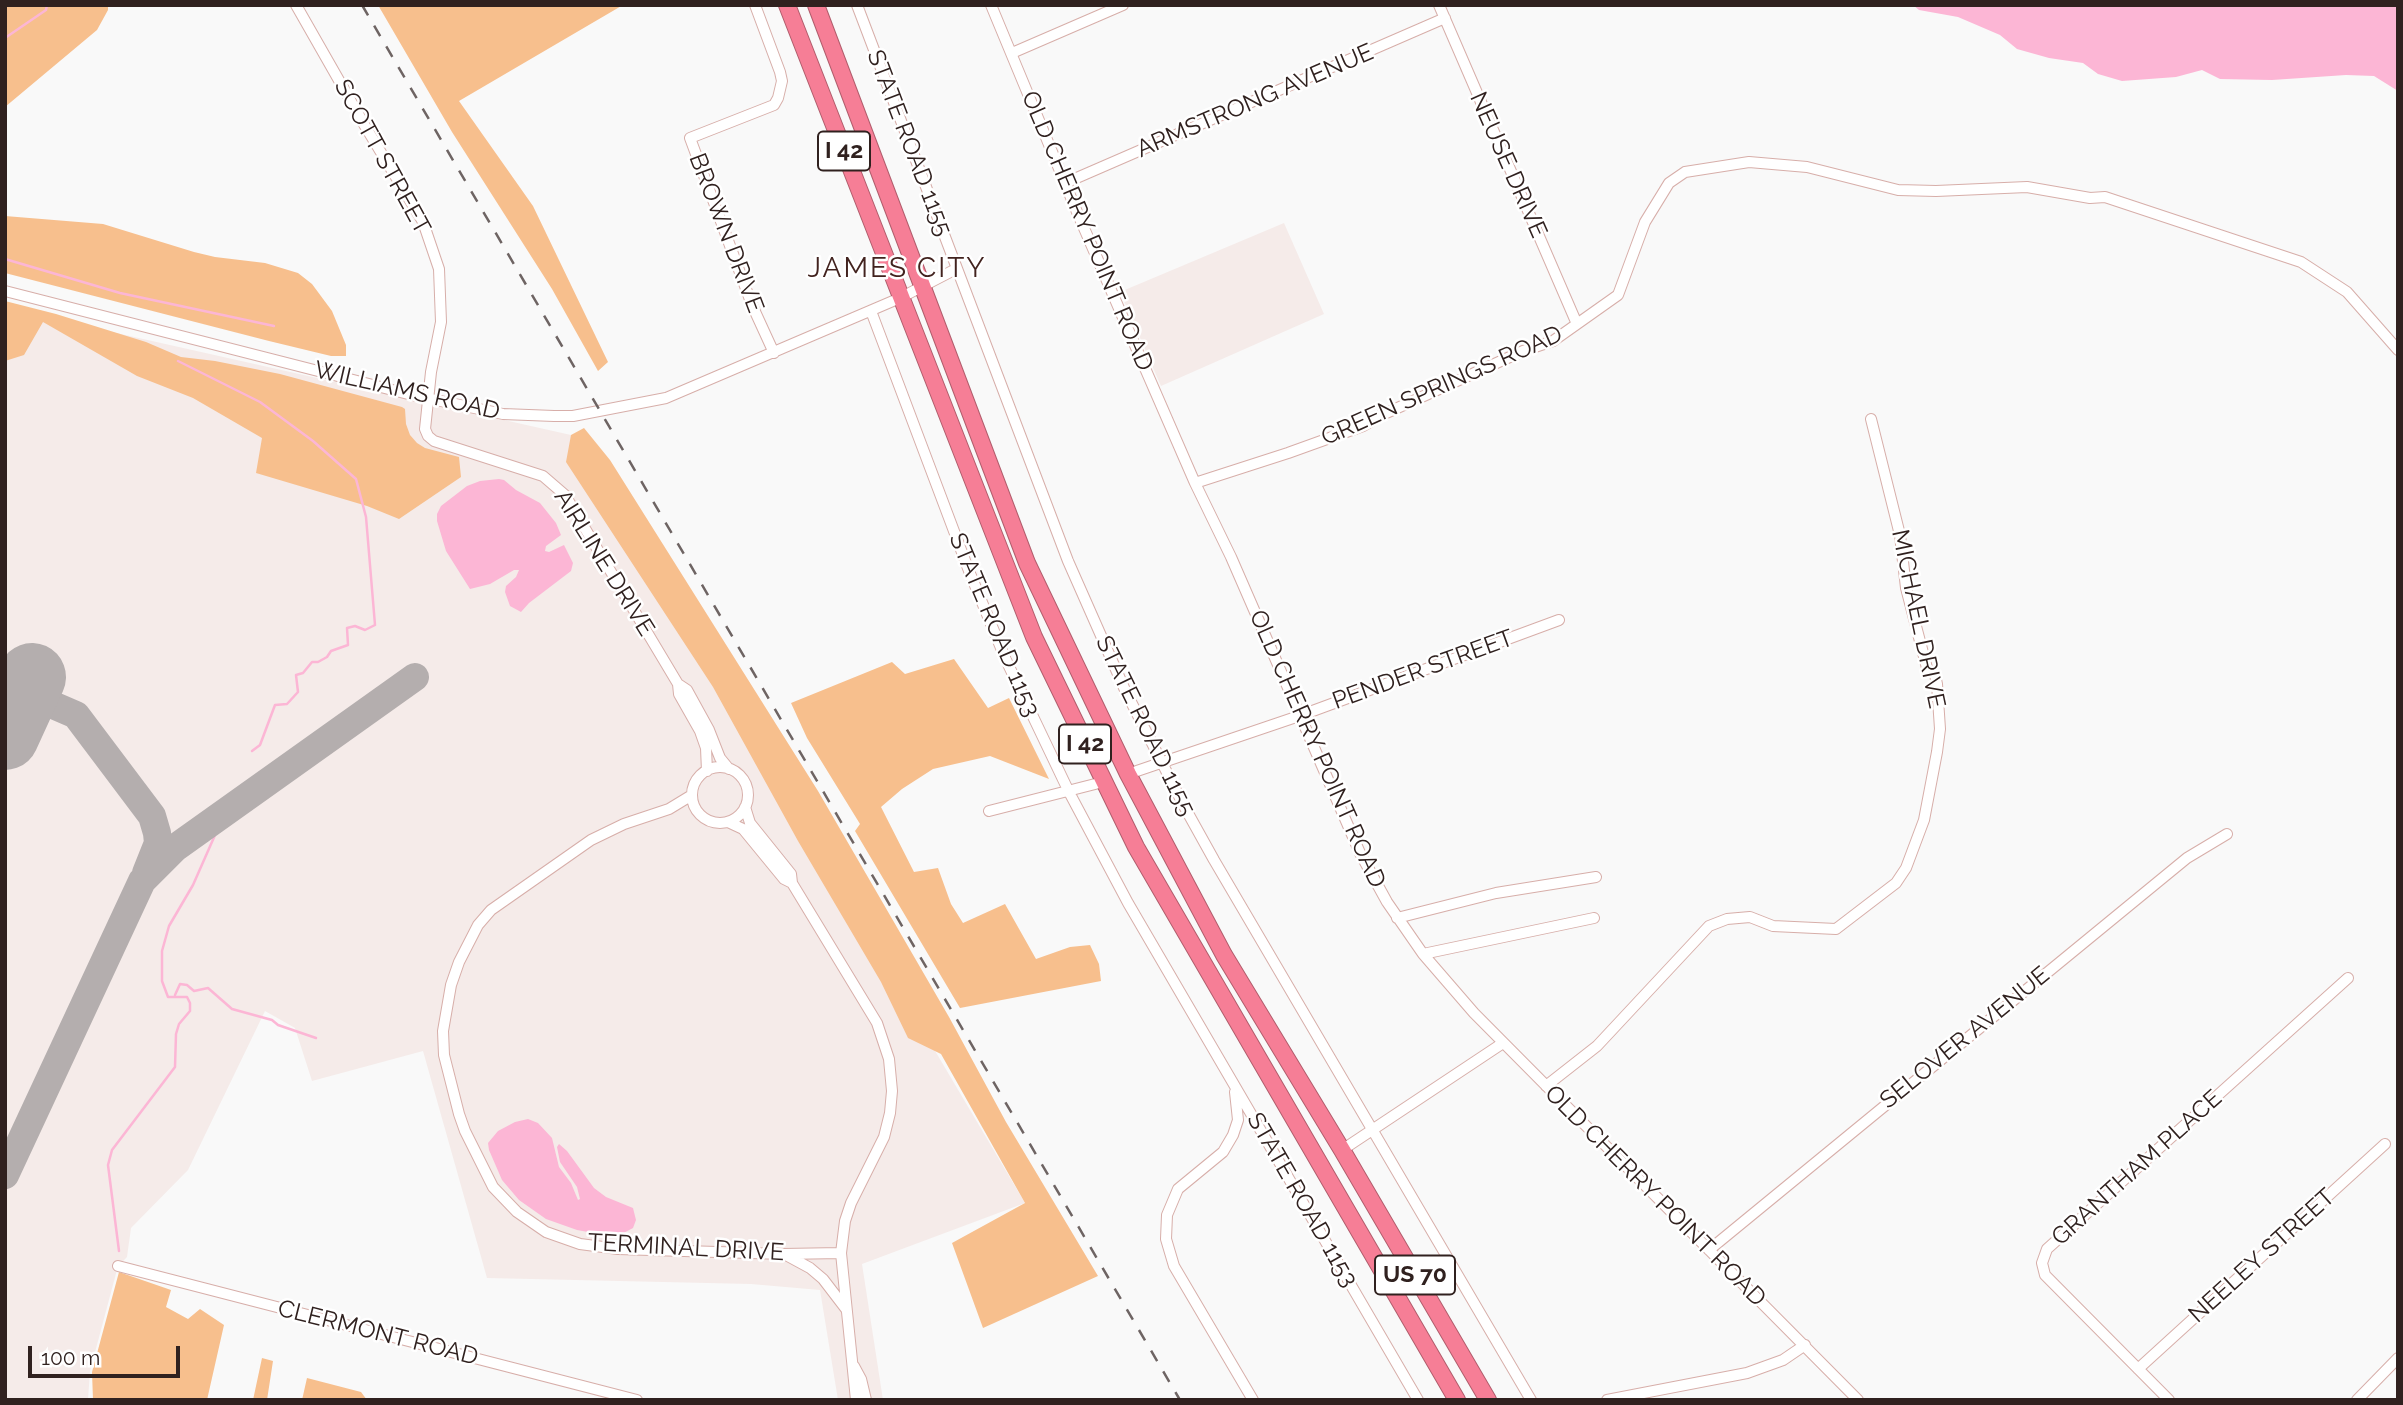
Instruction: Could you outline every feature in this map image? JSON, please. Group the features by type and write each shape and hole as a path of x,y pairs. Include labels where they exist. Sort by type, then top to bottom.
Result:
{"highway":[{"name":"I 42","path":"787,5 1034,637 1103,782 1136,847 1458,1400"},
{"name":"US 70","path":"816,5 1027,563 1128,774 1224,955 1488,1400"}],"street":[{"name":"SCOTT STREET","path":"296,5 423,222 439,269 441,321 431,372 429,399"},
{"name":"BROWN DRIVE","path":"755,5 780,72 782,81 778,98 774,105 691,138 752,304 774,353"},
{"name":"STATE ROAD 1155","path":"857,5 1073,573 1104,644 1162,764 1228,885 1531,1400"},
{"name":"OLD CHERRY POINT ROAD","path":"991,5 1195,483 1231,557 1360,853 1397,918 1423,954 1503,1044 1858,1400"},
{"path":"1012,53 1123,5"},
{"name":"NEUSE DRIVE","path":"1439,5 1577,324"},
{"name":"ARMSTRONG AVENUE","path":"1065,183 1445,18"},
{"name":"GREEN SPRINGS ROAD","path":"1195,483 1363,426 1523,351 1553,341 1618,295 1645,222 1669,183 1685,172 1749,162 1807,167 1898,190 2027,187 2113,200 2301,262 2347,292 2398,350"},
{"name":"WILLIAMS ROAD","path":"5,291 429,399 503,414 573,416 666,398 872,311 956,269"},
{"name":"STATE ROAD 1153","path":"872,311 969,571 1006,660 1069,792 1128,903 1418,1400"},
{"name":"AIRLINE DRIVE","path":"429,399 425,429 434,441 524,469 543,477 565,495 678,684"},
{"name":"MICHAEL DRIVE","path":"1546,1086 1597,1046 1709,926 1727,919 1750,917 1773,926 1836,929 1896,883 1906,868 1924,821 1937,752 1939,709 1935,675 1927,668 1906,588 1900,535 1871,419"},
{"name":"PENDER STREET","path":"1128,774 1299,716 1559,620"},
{"path":"678,684 687,690 709,730 720,758 729,769"},
{"path":"678,684 679,694 700,731 706,748 707,771 714,768 729,769 737,773 747,789 745,807 741,814 728,822 720,823 704,818 693,804 692,795"},
{"name":"TERMINAL DRIVE","path":"707,771 696,781 692,795 669,809 600,834 491,910 470,939 451,985 443,1031 444,1055 451,1088 465,1131 494,1187 517,1212 546,1232 580,1244 618,1249 841,1253"},
{"path":"989,811 1103,782"},
{"path":"745,807 750,823 791,874 792,883 877,1023 889,1059 892,1091 887,1125 876,1156 851,1203 845,1221 841,1253 856,1400"},
{"path":"728,822 743,829 784,879 792,883"},
{"name":"SELOVER AVENUE","path":"1709,1250 2187,858 2227,834"},
{"path":"1397,918 1496,893 1596,877"},
{"path":"1423,954 1594,918"},
{"name":"GRANTHAM PLACE","path":"2169,1400 2045,1275 2042,1263 2047,1249 2348,978"},
{"path":"1342,1150 1503,1044"},
{"name":"STATE ROAD 1153","path":"1228,1073 1236,1096 1238,1120 1233,1135 1223,1152 1178,1189 1167,1215 1166,1239 1174,1266 1254,1400"},
{"name":"NEELEY STREET","path":"2138,1368 2385,1144"},
{"path":"783,1254 810,1268 823,1279 846,1309"},
{"name":"CLERMONT ROAD","path":"118,1266 637,1400"},
{"path":"1607,1400 1747,1373 1783,1360 1805,1345"},
{"path":"2357,1400 2398,1358"},
{"path":"852,1363 862,1379 866,1400"}],"shaded area":[{"path":"5,5 108,5 108,10 97,30 5,107"},
{"path":"378,5 623,5 459,101 533,206 608,362 598,371 552,289 452,132"},
{"path":"1913,5 2398,5 2398,91 2374,76 2220,79 2202,70 2176,77 2122,81 2098,74 2083,63 2049,58 2017,49 2000,35 1958,17 1919,10"},
{"path":"5,216 103,224 194,252 265,263 298,273 312,284 332,311 346,345 346,356 331,356 269,341 5,273"},
{"path":"1284,223 1324,314 1161,386 1120,292"},
{"path":"5,301 146,342 181,357 280,374 402,407 405,409 410,435 425,448 459,457 461,477 399,519 367,506 256,473 262,438 193,398 137,376 43,322 24,355 5,361"},
{"path":"5,308 571,435 1025,1203 862,1264 883,1400 838,1400 820,1290 751,1284 487,1278 423,1051 312,1081 295,1028 265,1011 188,1170 131,1228 127,1257 118,1266 90,1371 88,1400 5,1400"},
{"path":"584,428 610,460 818,791 949,1017 1006,1122 1098,1276 983,1328 952,1243 1025,1203 941,1054 908,1038 881,982 798,841 713,687 566,462 571,435"},
{"path":"499,479 540,503 556,523 561,535 546,546 545,551 549,552 564,545 573,563 571,571 521,612 510,606 505,592 506,586 519,570 514,570 490,584 470,589 446,551 437,521 441,506 467,486 480,481"},
{"path":"954,659 988,708 1009,698 1049,779 990,756 933,769 902,789 881,807 914,872 938,868 951,904 963,923 1005,904 1036,959 1070,947 1090,945 1099,964 1101,981 960,1008 855,831 860,824 807,738 791,703 892,662 905,674"},
{"path":"528,1119 538,1123 552,1138 559,1167 571,1183 578,1200 577,1187 560,1162 557,1147 559,1144 594,1188 606,1197 633,1208 636,1220 633,1228 616,1237 577,1230 546,1219 519,1200 502,1180 488,1143 498,1131"},
{"path":"119,1272 171,1290 166,1307 188,1319 200,1309 224,1325 207,1400 93,1400 92,1372"},
{"path":"262,1358 273,1361 267,1400 253,1400"},
{"path":"307,1378 361,1392 367,1400 302,1400"}],"waterway":[{"path":"5,38 46,10 47,5"},
{"path":"5,259 120,293 274,326"},
{"path":"178,361 260,402 313,441 356,479 366,517 375,625 365,630 355,626 347,628 348,645 331,651 327,657 312,662 303,673 296,675 298,692 287,704 275,705 260,745 252,751"},
{"path":"119,1251 108,1165 112,1150 175,1067 176,1034 179,1024 190,1011 190,1003 187,997 168,997 162,981 162,951 169,926 193,885 219,826"},
{"path":"175,995 180,984 187,985 194,991 208,988 232,1009 272,1020 278,1025 316,1038"}],"taxiway":[{"path":"5,1175 142,881 175,848 415,677"},
{"path":"25,693 76,715 152,816 158,843 146,873"}],"runway":[{"path":"5,736 32,677"}],"railway":[{"path":"362,5 1180,1400"}],"district":[{"name":"JAMES CITY","path":"897,269"}]}
